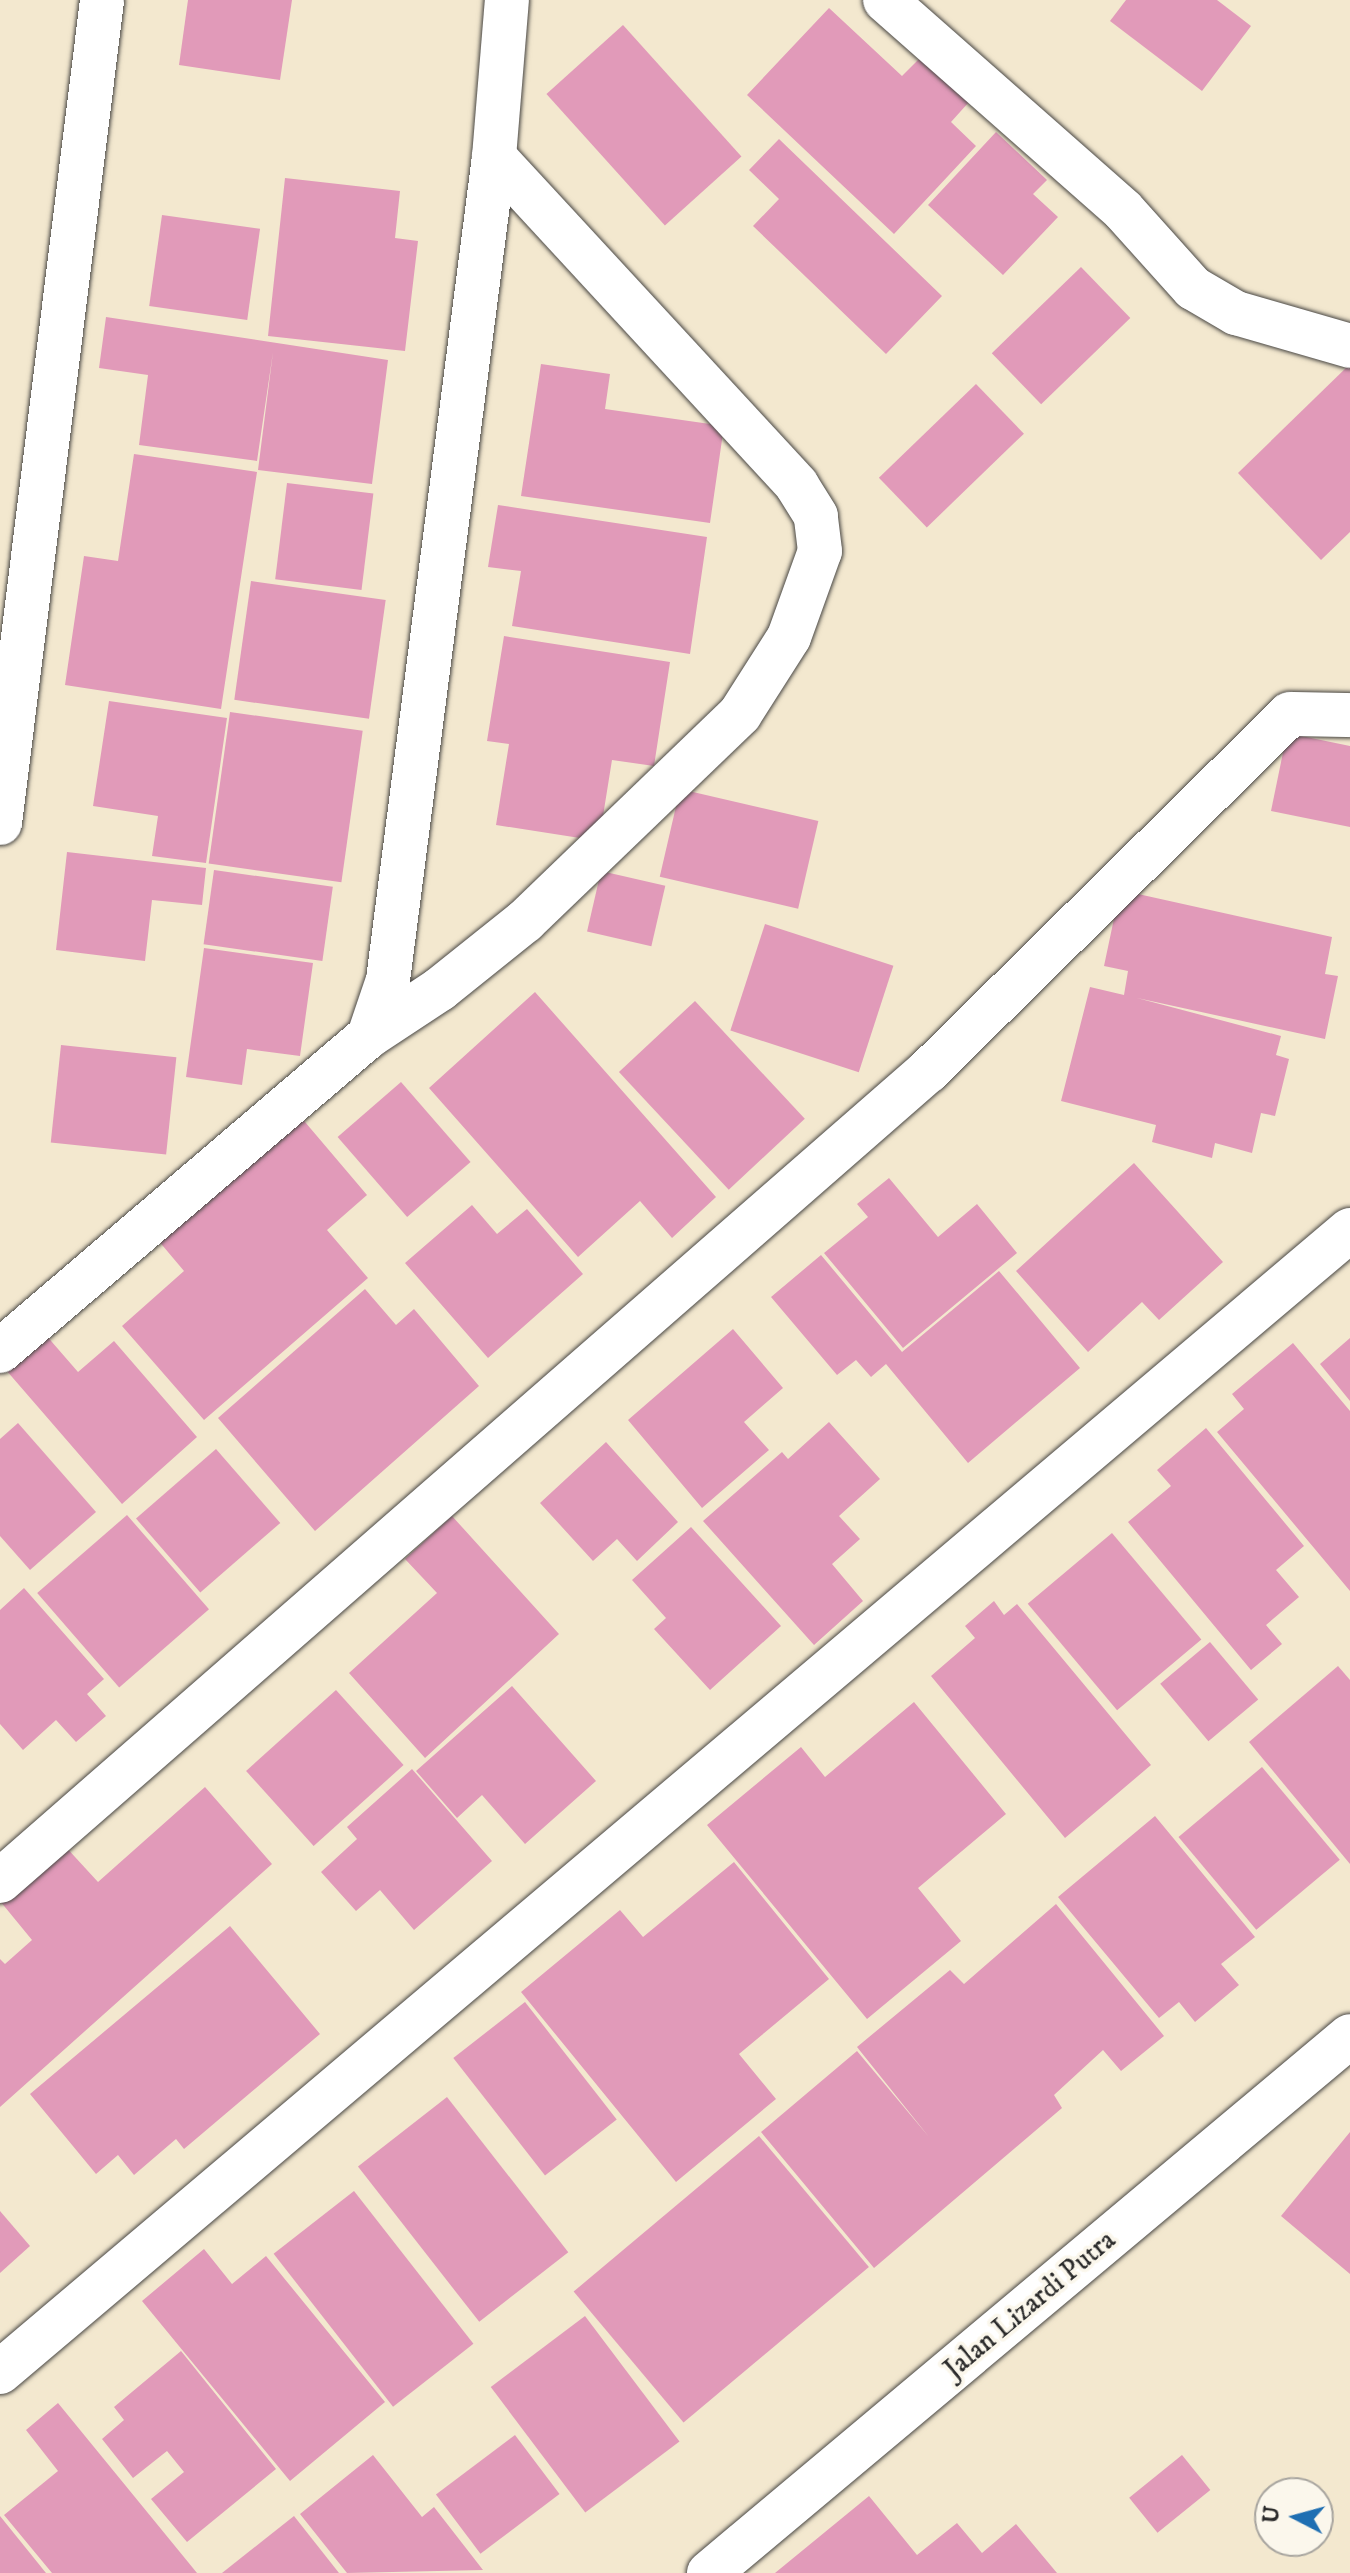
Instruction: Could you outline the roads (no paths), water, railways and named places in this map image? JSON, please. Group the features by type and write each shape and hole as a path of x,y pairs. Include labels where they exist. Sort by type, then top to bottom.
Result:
{"street":[{"path":"0,823 102,0"},
{"path":"369,1036 388,980 494,157 507,0"},
{"path":"885,0 1123,210 1193,288 1236,313 1350,346"},
{"path":"0,1351 369,1036 440,989 525,921 740,714 789,637 820,551 816,516 797,485 494,157"},
{"path":"0,1881 928,1071 1290,714 1350,715"},
{"path":"0,2372 1350,1230"},
{"name":"Jalan Lizardi Putra","path":"709,2573 1340,2060"}]}
